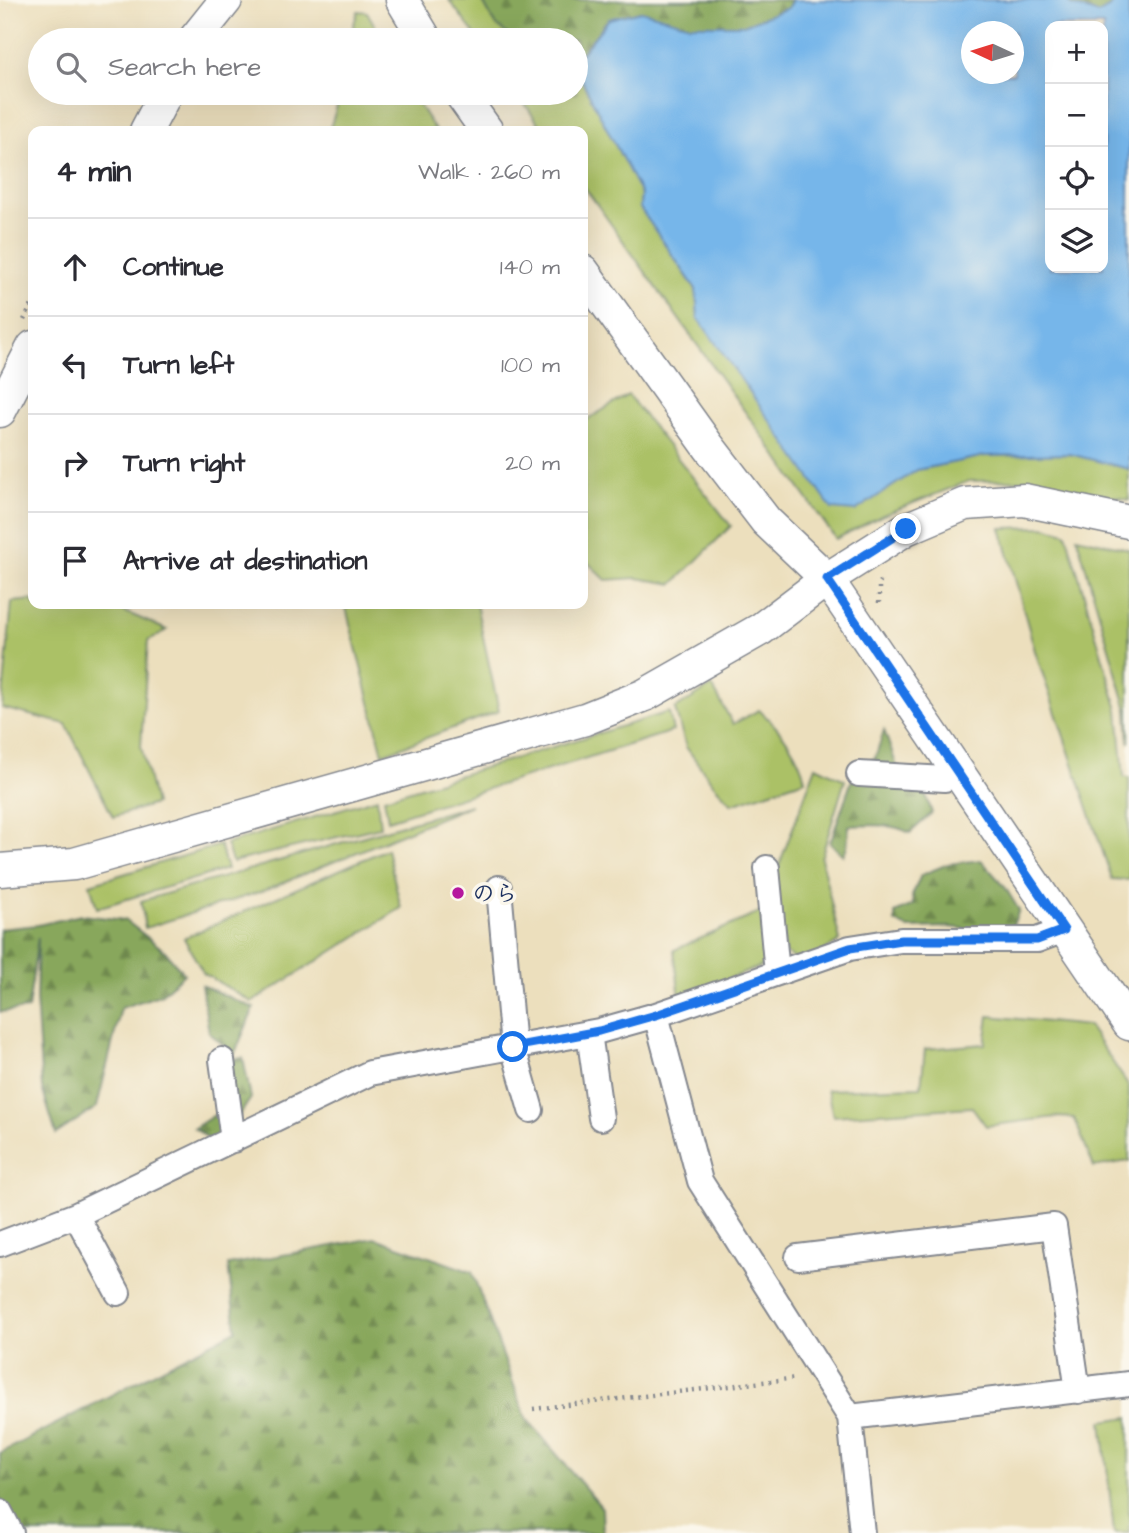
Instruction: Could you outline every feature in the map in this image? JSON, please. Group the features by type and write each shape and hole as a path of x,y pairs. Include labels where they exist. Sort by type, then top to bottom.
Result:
{"street":[{"path":"204,28 226,0"},
{"path":"402,0 419,28"},
{"path":"149,126 160,105"},
{"path":"469,105 483,126"},
{"path":"588,278 766,522 827,579 1129,1024"},
{"path":"0,411 28,357"},
{"path":"0,870 74,864 585,719 645,695 761,629 827,579 906,529 965,504 1024,500 1129,522"},
{"path":"859,775 945,779 957,772"},
{"path":"767,867 777,973"},
{"path":"499,888 513,1047 531,1110"},
{"path":"0,1244 76,1215 370,1073 589,1033 656,1015 850,948 901,940 1037,940 1064,930"},
{"path":"656,1015 700,1181 850,1418 862,1533"},
{"path":"589,1033 601,1118"},
{"path":"222,1060 233,1140"},
{"path":"76,1215 118,1293"},
{"path":"798,1257 1055,1226 1078,1391"},
{"path":"850,1418 1129,1384"},
{"path":"0,1511 11,1533"}],"path":[{"path":"533,1409 822,1375"}],"green space":[{"path":"449,0 482,0 495,24 500,28 470,28"},
{"path":"482,0 792,0 788,8 744,25 690,25 641,11 609,19 588,44 588,28 500,28"},
{"path":"1067,0 1116,0 1098,14 1070,5"},
{"path":"358,11 367,12 376,28 353,28"},
{"path":"588,92 641,194 640,208 696,290 698,318 855,511 917,470 985,456 1070,454 1129,469 1129,500 1030,480 969,481 883,515 836,539 588,192 588,126 540,126 526,105 588,105"},
{"path":"419,105 433,126 331,126 337,106"},
{"path":"628,395 731,526 673,584 637,578 606,580 588,563 588,419"},
{"path":"1046,527 1066,533 1118,710 1124,777 1129,778 1129,880 1112,879 1035,651 1001,528"},
{"path":"1077,537 1129,549 1129,743 1127,710"},
{"path":"28,600 28,609 119,609 167,630 148,641 141,746 155,804 113,817 66,724 2,708 12,602"},
{"path":"346,609 477,609 499,711 383,754"},
{"path":"712,686 733,724 759,710 767,717 793,751 805,780 732,804 686,747 675,709"},
{"path":"669,712 673,731 388,820 384,798"},
{"path":"884,730 899,772 925,792 932,813 910,833 888,826 849,826 847,847 843,855 830,843 856,768 875,758"},
{"path":"816,766 845,780 821,858 840,941 803,964 785,953 775,876"},
{"path":"377,798 380,827 232,862 226,844"},
{"path":"471,805 263,891 145,928 141,901"},
{"path":"220,845 227,869 97,908 90,884"},
{"path":"387,849 401,908 252,1002 203,973 184,938"},
{"path":"981,860 1005,887 1019,910 1013,925 984,931 950,927 908,928 895,922 895,913 913,905 912,896 921,875 948,864"},
{"path":"761,912 765,965 680,998 674,950"},
{"path":"81,915 125,920 165,951 184,974 162,994 121,1008 97,1107 56,1134 42,1088 36,999 38,938 28,1009 0,1012 0,929 38,925"},
{"path":"201,985 254,1008 234,1055 209,1032"},
{"path":"989,1016 1088,1026 1129,1086 1129,1161 1094,1167 1074,1118 1056,1117 986,1126 972,1107 833,1116 827,1090 921,1087 925,1049 985,1044"},
{"path":"243,1058 251,1098 219,1146 194,1128 219,1112 222,1060"},
{"path":"375,1238 472,1272 526,1418 602,1508 603,1533 0,1533 0,1453 236,1330 228,1265"},
{"path":"1129,1417 1129,1533 1114,1533 1102,1421"}],"water":[{"path":"792,0 1067,0 1071,5 1098,14 1116,0 1129,0 1129,469 1070,454 985,456 917,470 855,511 832,509 698,318 696,289 640,208 641,194 588,92 588,45 609,19 641,11 690,25 744,25 788,8"}],"place":[{"name":"のら","path":"458,893"}],"route":[{"path":"513,1047 599,1031 656,1015 850,948 901,940 1037,940 1064,930 827,579 906,529"}]}
